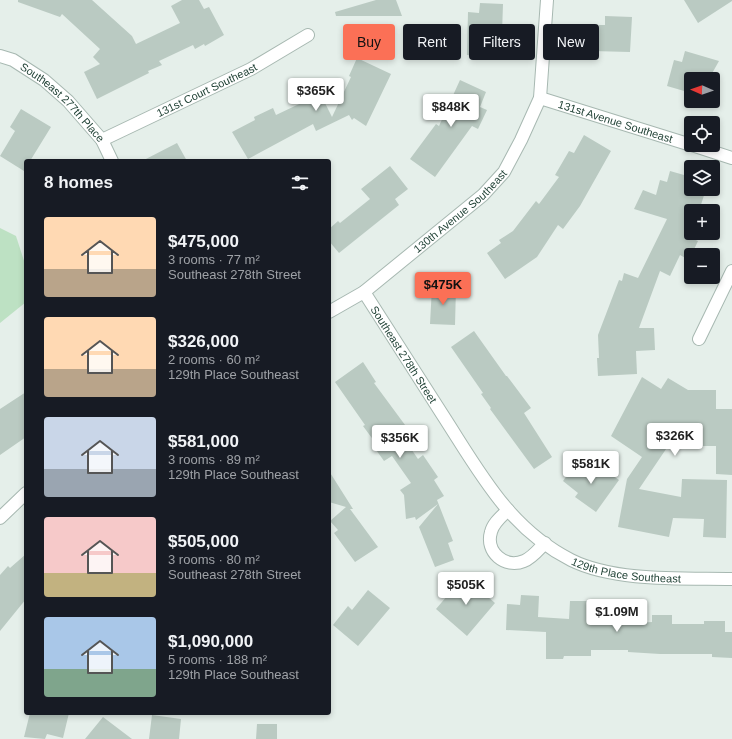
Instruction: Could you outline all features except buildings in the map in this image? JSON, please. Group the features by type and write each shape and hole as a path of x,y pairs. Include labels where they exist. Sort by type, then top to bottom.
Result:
{"street":[{"path":"540,98 547,0"},
{"name":"131st Court Southeast","path":"102,140 251,70 308,35"},
{"name":"Southeast 277th Place","path":"0,56 13,60 44,80 68,101 102,140 111,159"},
{"name":"131st Avenue Southeast","path":"540,98 684,143"},
{"name":"130th Avenue Southeast","path":"331,311 364,292 483,195 504,172 521,140 540,98"},
{"name":"131st Avenue Southeast","path":"714,152 732,158"},
{"path":"699,339 732,271"},
{"name":"Southeast 278th Street","path":"364,292 497,499 529,533"},
{"path":"0,518 24,496"},
{"path":"508,510 495,523 489,540 492,550 498,558 506,562 516,564 525,561 545,543"},
{"name":"129th Place Southeast","path":"529,533 571,560 600,570 641,577 732,579"}],"green space":[{"path":"0,228 16,236 24,261 24,304 0,323"}]}
